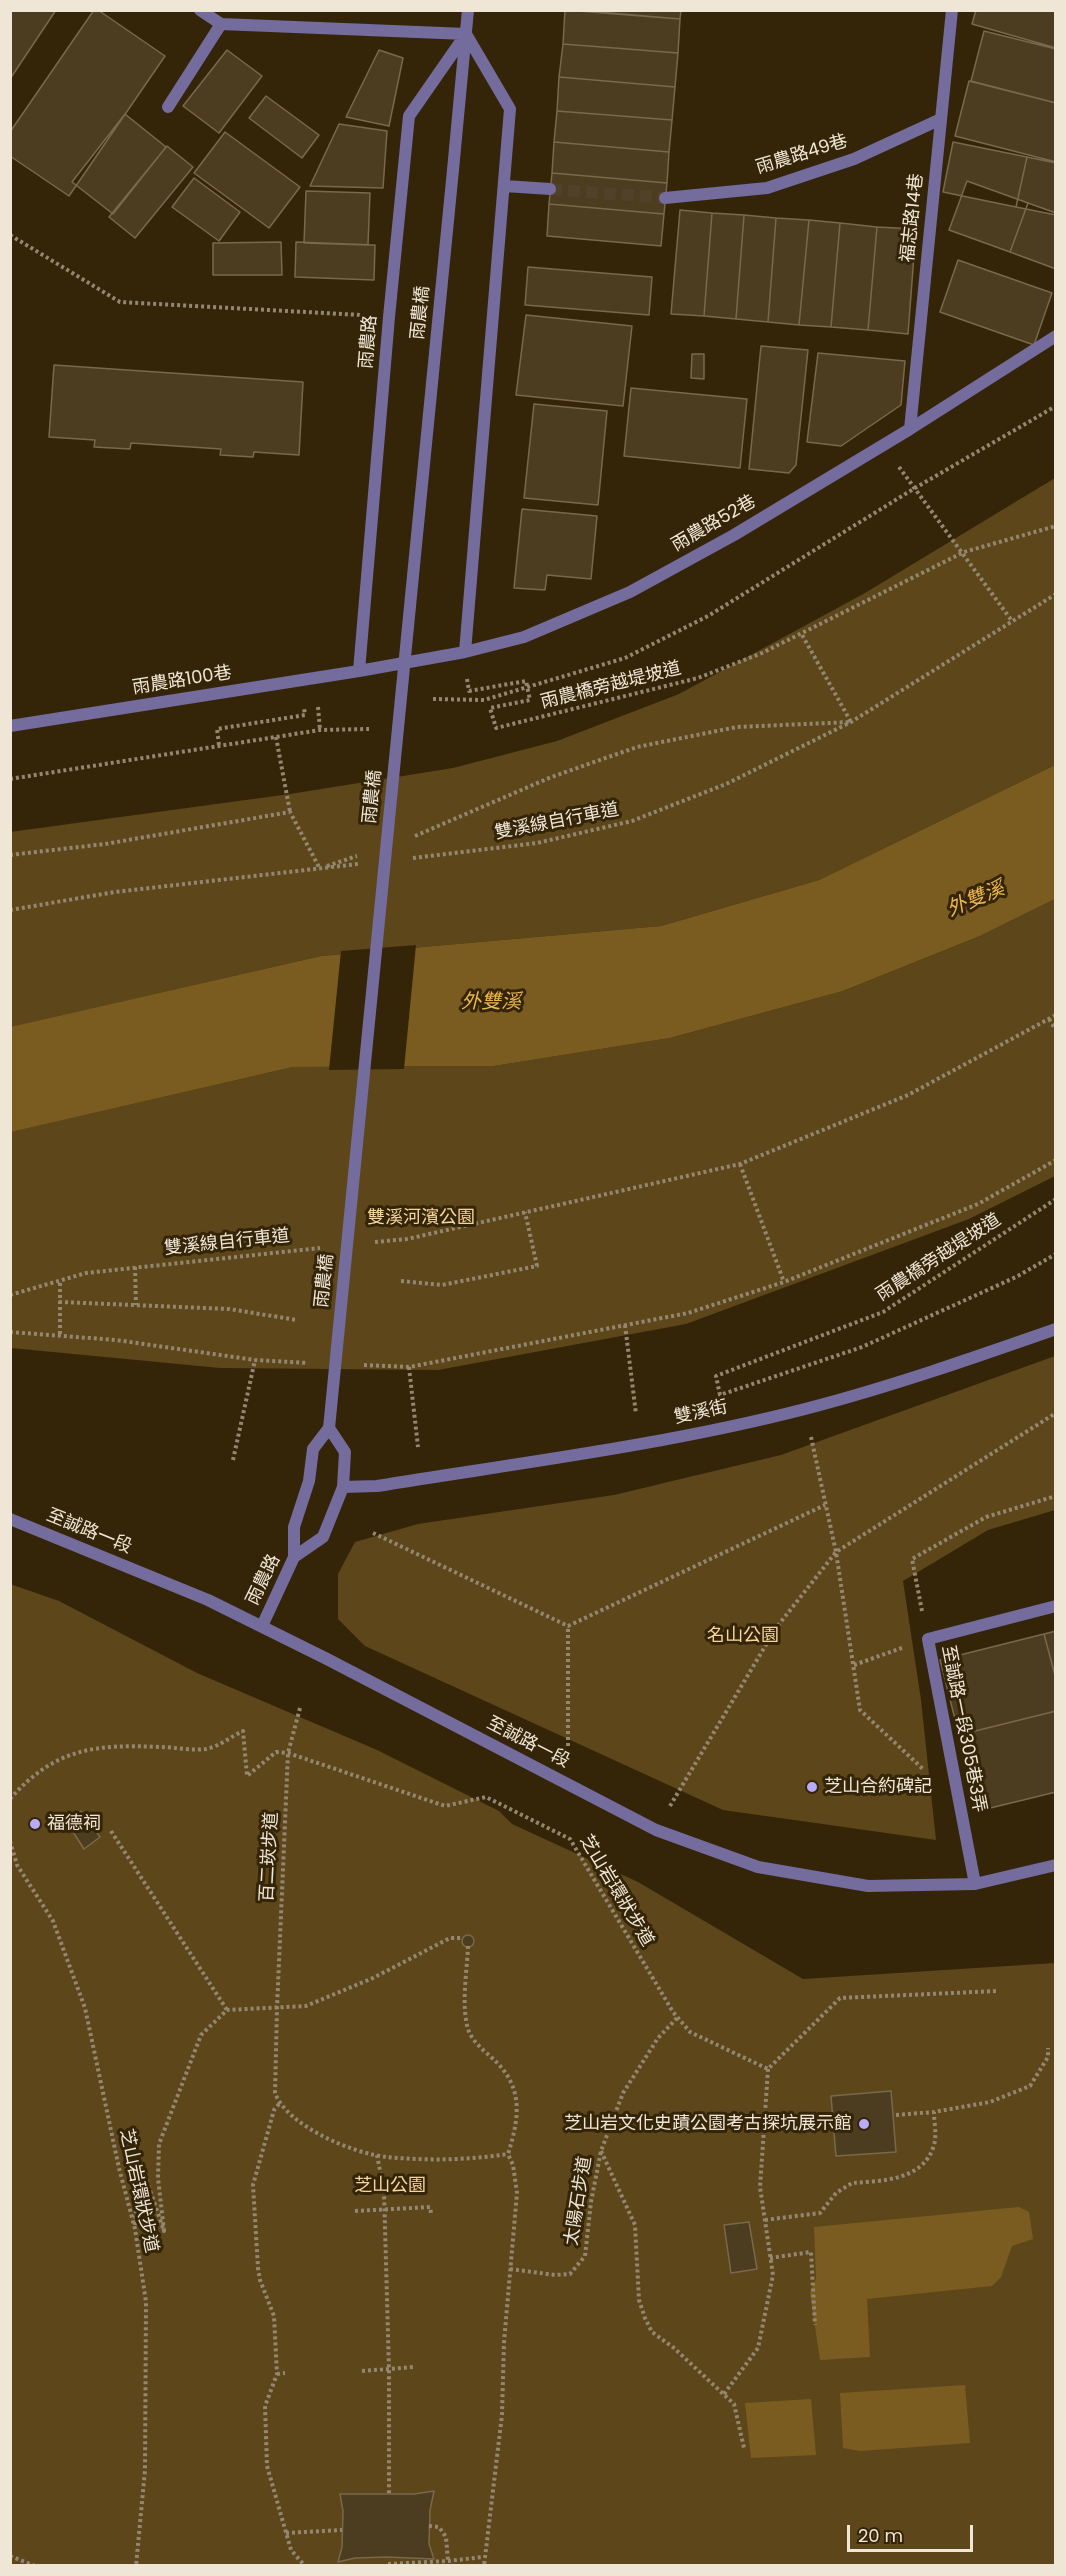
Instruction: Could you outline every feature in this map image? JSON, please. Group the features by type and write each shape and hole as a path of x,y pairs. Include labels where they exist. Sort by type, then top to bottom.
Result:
{"street":[{"path":"200,10 221,24 466,34"},
{"path":"465,652 510,109 466,34 468,10"},
{"name":"福志路14巷","path":"910,429 952,10"},
{"path":"168,107 221,24"},
{"name":"雨農橋","path":"329,1428 466,34"},
{"name":"雨農路","path":"359,671 389,317 409,116 466,34"},
{"name":"雨農路49巷","path":"665,198 767,188 854,159 941,118"},
{"path":"505,186 550,189"},
{"name":"雨農路52巷","path":"359,671 465,652 524,637 630,592 734,535 910,429 1056,336"},
{"name":"雨農路100巷","path":"10,726 359,671"},
{"name":"雙溪街","path":"344,1487 377,1486 663,1440 805,1409 949,1367 1056,1329"},
{"path":"294,1557 294,1527 309,1481 313,1449 329,1428"},
{"name":"雨農路","path":"262,1626 294,1557 323,1537 344,1487 345,1452 329,1428"},
{"name":"至誠路一段","path":"10,1519 208,1600 656,1830 758,1867 868,1886 975,1884 1056,1865"},
{"name":"至誠路一段305巷3弄","path":"975,1884 928,1639 1056,1606"}],"path":[{"path":"10,235 120,302 389,317"},
{"path":"433,699 484,700 528,689 625,658 708,616 915,488 1056,406"},
{"path":"915,488 964,552 1012,621"},
{"path":"408,838 549,778 637,747 737,727 851,722 801,633 964,552 1056,526"},
{"name":"雙溪線自行車道","path":"411,858 537,843 632,821 726,784 851,722 1056,594"},
{"name":"雨農橋旁越堤坡道","path":"465,652 469,690 526,681 530,700 490,708 496,728 698,678 762,653 801,633"},
{"path":"10,779 320,730 369,729"},
{"path":"276,737 290,812 319,869"},
{"path":"10,855 105,844 290,812"},
{"path":"319,869 364,854"},
{"path":"10,910 115,892 365,864"},
{"path":"373,1242 406,1239 740,1164 908,1095 1056,1015"},
{"path":"1049,1019 1056,1030"},
{"path":"358,1365 409,1366 688,1313 784,1282 978,1204 1056,1160"},
{"path":"740,1164 784,1282"},
{"name":"雨農橋旁越堤坡道","path":"1056,1199 883,1311 716,1376 720,1395 862,1347 1016,1277 1056,1254"},
{"path":"401,1281 442,1286 537,1266 525,1212"},
{"name":"雙溪線自行車道","path":"10,1295 86,1272 328,1247"},
{"path":"135,1266 136,1305"},
{"path":"60,1280 60,1334"},
{"path":"59,1302 229,1309 297,1320"},
{"path":"625,1325 636,1414"},
{"path":"10,1332 60,1334 255,1360 314,1364"},
{"path":"233,1460 255,1360"},
{"path":"409,1366 418,1447"},
{"path":"805,1409 836,1552 860,1710 959,1803"},
{"path":"656,1830 776,1628 836,1552 1056,1413"},
{"path":"854,1665 928,1639 912,1559 986,1517 1056,1496"},
{"path":"568,1626 825,1505"},
{"path":"373,1533 568,1626"},
{"path":"568,1626 568,1746"},
{"name":"百二崁步道","path":"279,2104 275,2093 277,2008 288,1753 300,1708"},
{"path":"10,1799 27,1781 46,1768 86,1749 116,1745 207,1749 243,1731 247,1776 276,1752 288,1753"},
{"name":"芝山岩環狀步道","path":"288,1753 445,1806 486,1797 570,1839 678,2017 690,2032 768,2069"},
{"path":"111,1831 227,2010"},
{"name":"芝山岩環狀步道","path":"10,1841 17,1865 53,1921 86,2008 119,2168 135,2229 146,2302 145,2470 136,2565"},
{"path":"135,2229 140,2161 164,2231 158,2178 159,2144 201,2035 227,2010 306,2006 373,1978 450,1938 462,1938"},
{"path":"468,1947 466,2009 468,2031 478,2045 512,2080 517,2101 515,2132 508,2154 513,2165 517,2193 504,2342 502,2415 483,2557 484,2565"},
{"path":"724,2394 758,2348 773,2275 760,2187 768,2069 840,1998 997,1991"},
{"name":"太陽石步道","path":"510,2270 555,2275 570,2274 585,2256 591,2202 601,2151 623,2093 658,2038 678,2017"},
{"path":"896,2115 934,2112 990,2102 1030,2086 1048,2057 1048,2048"},
{"path":"305,2565 291,2550 267,2466 265,2406 277,2374 274,2316 260,2280 258,2268 253,2185 274,2110 279,2104 303,2127 356,2149 386,2157 477,2159 508,2154"},
{"path":"765,2220 820,2212 844,2186 907,2175 923,2166 935,2143 934,2112"},
{"path":"601,2151 635,2225 639,2300 652,2332 674,2348 734,2404 744,2448"},
{"path":"376,2155 384,2191 389,2370 389,2493"},
{"path":"354,2211 430,2207 431,2212"},
{"path":"770,2258 812,2252 815,2325"},
{"path":"362,2371 414,2367"},
{"path":"277,2374 285,2373"},
{"path":"429,2526 440,2527 446,2537 448,2561"},
{"path":"286,2534 342,2530"},
{"path":"10,2556 35,2565"},
{"path":"387,2557 388,2565 483,2557"}],"green space":[{"path":"1055,478 1055,765 819,880 661,926 321,956 11,1027 10,832 290,794 453,768 557,741 679,694 865,593"},
{"name":"雙溪河濱公園","path":"1055,899 1055,1176 969,1219 686,1324 438,1370 220,1368 11,1348 10,1132 293,1067 494,1066 670,1038 843,991 980,936"},
{"name":"名山公園","path":"1055,1356 1055,1510 988,1530 903,1581 921,1700 936,1840 723,1810 365,1646 338,1619 338,1574 355,1542 418,1524 614,1495 781,1455"},
{"name":"芝山公園","path":"10,1584 59,1601 197,1673 377,1750 499,1811 512,1824 638,1882 803,1979 1055,1963 1055,2565 11,2565"}],"water":[{"name":"外雙溪","path":"1055,765 1055,899 980,936 843,991 670,1038 494,1066 293,1067 11,1132 10,1027 321,956 661,926 819,880"},
{"path":"1019,2207 1029,2212 1033,2239 1012,2246 1001,2277 992,2286 867,2299 870,2357 820,2360 810,2293 816,2279 814,2227"},
{"path":"965,2385 970,2443 860,2451 843,2448 840,2393"},
{"path":"811,2399 816,2455 751,2458 745,2403"}],"pier":[{"path":"416,945 404,1069 329,1070 341,951"}],"building":[{"path":"10,10 56,10 10,79"},
{"path":"94,10 98,10 165,56 69,196 10,156 10,132"},
{"path":"565,10 680,19 678,53 563,44"},
{"path":"575,10 681,10 680,19"},
{"path":"976,10 1056,10 1056,48 972,24"},
{"path":"984,31 1056,49 1056,103 971,81"},
{"path":"563,44 678,53 675,87 559,77"},
{"path":"227,50 262,76 219,133 183,106"},
{"path":"379,50 403,58 389,126 346,117"},
{"path":"559,77 675,87 672,120 557,111"},
{"path":"969,81 1056,103 1056,162 955,136"},
{"path":"266,96 319,135 302,158 249,118"},
{"path":"557,111 672,120 669,152 554,142"},
{"path":"125,114 166,147 113,214 72,182"},
{"path":"339,124 387,131 383,188 310,186"},
{"path":"225,132 300,187 269,228 194,173"},
{"path":"554,142 669,152 667,183 552,173"},
{"path":"953,142 1027,157 1016,207 943,192"},
{"path":"167,146 193,167 135,238 109,217"},
{"path":"1027,157 1056,163 1056,215 1016,207"},
{"path":"552,173 667,183 664,214 549,204"},
{"path":"194,178 240,212 219,241 172,207"},
{"path":"967,181 1028,203 1010,252 949,230"},
{"path":"306,191 370,193 368,245 304,243"},
{"path":"1028,203 1056,213 1056,269 1010,252"},
{"path":"549,204 664,214 661,246 547,236"},
{"path":"680,210 712,213 704,316 671,314"},
{"path":"712,213 744,215 736,319 704,316"},
{"path":"744,215 776,218 768,322 736,319"},
{"path":"776,218 809,220 799,325 768,322"},
{"path":"809,220 840,223 831,327 799,325"},
{"path":"840,223 877,227 868,330 831,327"},
{"path":"877,227 916,229 908,334 868,330"},
{"path":"281,242 282,275 213,275 213,243"},
{"path":"296,242 375,245 374,280 295,277"},
{"path":"958,260 1052,293 1034,345 940,312"},
{"path":"528,267 652,277 649,315 525,305"},
{"path":"526,315 632,326 623,406 516,395"},
{"path":"761,346 808,350 796,465 789,473 749,469"},
{"path":"818,353 905,361 901,405 841,446 807,442"},
{"path":"692,354 704,354 704,379 691,378"},
{"path":"54,365 303,382 299,455 254,452 253,457 220,455 221,449 131,443 130,449 94,447 95,440 49,437"},
{"path":"631,388 747,399 740,468 624,456"},
{"path":"534,404 607,411 598,505 524,498"},
{"path":"522,509 597,516 591,579 547,575 545,590 514,588"},
{"path":"1056,1631 1056,1679 1044,1634"},
{"path":"1044,1634 1056,1679 1056,1711 959,1735 940,1660"},
{"path":"1056,1711 1056,1792 978,1811 959,1735"},
{"path":"81,1811 100,1837 84,1849 66,1821"},
{"path":"470,1935 474,1941 470,1947 466,1947 462,1939"},
{"name":"芝山岩文化史蹟公園考古探坑展示館","path":"891,2091 896,2152 836,2156 831,2096"},
{"path":"749,2222 757,2269 731,2273 724,2225"},
{"path":"434,2491 430,2510 429,2544 434,2559 355,2558 338,2562 342,2547 343,2511 340,2494 414,2494"}],"tunnel":[{"path":"550,189 665,198"}],"place":[{"name":"芝山合約碑記","path":"812,1787"},
{"name":"福德祠","path":"35,1824"},
{"name":"芝山岩文化史蹟公園考古探坑展示館","path":"864,2124"}]}
